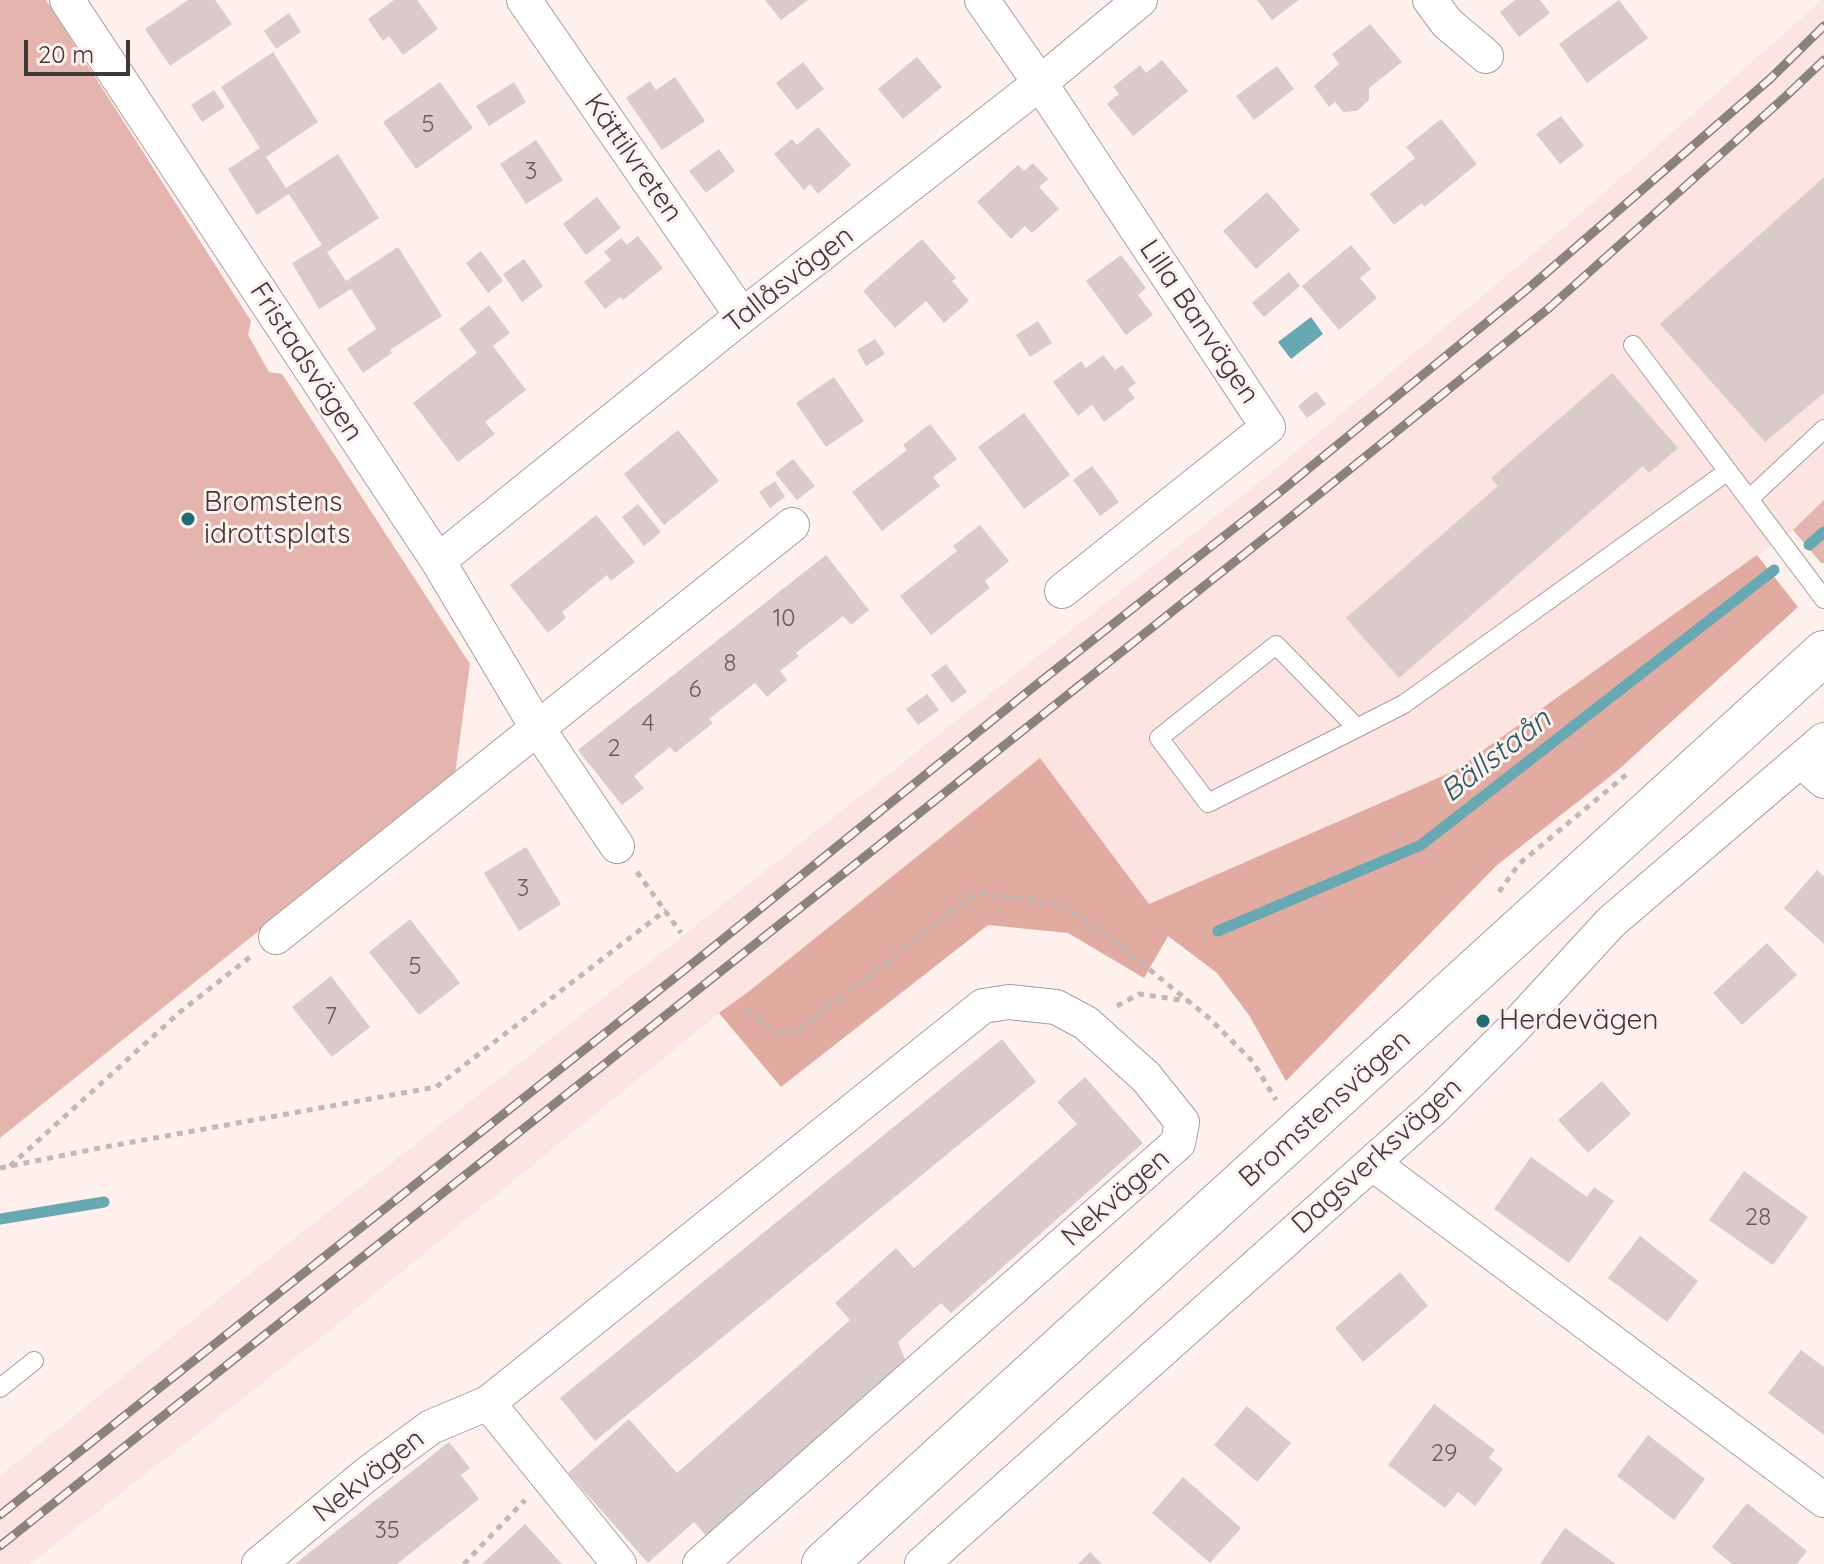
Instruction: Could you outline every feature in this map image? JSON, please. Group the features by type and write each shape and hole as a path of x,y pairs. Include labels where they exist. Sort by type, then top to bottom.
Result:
{"street":[{"name":"Fristadsvägen","path":"67,0 438,561 538,729 617,846"},
{"name":"Kättilvreten","path":"524,0 742,316"},
{"name":"Lilla Banvägen","path":"982,0 1268,427 1062,591"},
{"name":"Tallåsvägen","path":"438,561 742,316 1040,83 1140,0"},
{"path":"1430,0 1447,23 1486,56"},
{"path":"276,937 792,525"},
{"name":"Bromstensvägen","path":"824,1564 1824,653"},
{"name":"Dagsverksvägen","path":"922,1564 1436,1106 1511,1031 1611,922 1816,761"},
{"name":"Nekvägen","path":"259,1564 367,1474 431,1427 488,1403 983,1006 1009,1002 1056,1007 1086,1023 1146,1077 1182,1122 1178,1143 700,1564"},
{"path":"1372,1163 1824,1500"},
{"path":"488,1403 619,1564"}],"lane":[{"path":"1633,345 1824,599"},
{"path":"1749,499 1824,429"},
{"path":"1357,728 1276,645 1159,738 1208,803 1357,728 1404,704 1728,471"},
{"path":"0,1388 34,1361"}],"path":[{"path":"617,846 681,933"},
{"path":"747,1009 775,1032 796,1031 976,893 1061,904 1117,943 1209,1018 1253,1062 1276,1100 1303,1129"},
{"path":"0,1168 436,1087 666,910"},
{"path":"9,1166 180,1012 276,937"},
{"path":"1086,1023 1139,994 1189,1001"},
{"path":"464,1564 548,1476"}],"shaded area":[{"name":"Bromstens idrottsplats","path":"0,0 46,0 251,321 248,335 269,372 282,374 470,664 455,774 0,1138"},
{"path":"1822,0 1824,500 1793,530 1454,771 1149,904 1040,759 719,1013 323,1336 30,1564 0,1564 0,1476 267,1260 1267,476 1572,221"},
{"path":"1824,500 1824,563 1821,563 1793,530"},
{"path":"1757,555 1798,607 1617,771 1496,866 1286,1081 1249,1015 1217,973 1168,936 1144,978 1068,933 988,925 781,1087 719,1013 1040,758 1149,904 1454,771"}],"water":[{"path":"1311,317 1323,334 1291,359 1278,342"}],"building":[{"path":"188,0 215,0 232,24 170,66 145,29"},
{"path":"394,0 417,0 438,29 403,55 389,36 383,41 368,19"},
{"path":"765,0 808,0 781,20"},
{"path":"1257,0 1299,0 1272,20"},
{"path":"1515,0 1540,0 1550,13 1519,37 1500,12"},
{"path":"1619,0 1648,38 1587,83 1559,44"},
{"path":"289,13 301,32 276,49 264,31"},
{"path":"1370,24 1402,62 1369,88 1369,100 1357,111 1343,112 1335,102 1329,107 1314,86 1339,64 1332,54"},
{"path":"273,52 318,122 266,157 286,188 338,154 379,218 327,252 346,281 398,247 442,316 390,350 392,353 363,373 347,349 376,329 351,289 319,309 292,263 322,245 289,194 257,215 228,169 260,148 221,87"},
{"path":"917,57 942,87 903,119 878,89"},
{"path":"1162,60 1188,91 1133,136 1107,104 1119,94 1113,87 1140,65 1146,73"},
{"path":"803,62 824,89 797,110 776,83"},
{"path":"1277,66 1294,89 1254,120 1236,96"},
{"path":"675,77 705,121 662,150 626,98 650,81 656,90"},
{"path":"440,82 473,128 416,169 383,122"},
{"path":"514,82 526,102 489,126 476,106"},
{"path":"214,90 225,107 202,122 191,105"},
{"path":"1561,116 1584,146 1560,164 1536,134"},
{"path":"1441,119 1477,164 1424,207 1422,203 1394,225 1370,194 1415,158 1406,147"},
{"path":"818,127 851,165 818,194 810,184 804,190 774,154 792,139 797,145"},
{"path":"536,140 563,180 526,204 500,164"},
{"path":"719,149 735,171 706,193 689,171"},
{"path":"1033,163 1048,179 1039,187 1059,209 1032,233 1025,226 1011,239 977,202 1018,165 1024,171"},
{"path":"1824,177 1824,393 1765,442 1660,324"},
{"path":"1267,192 1300,230 1256,269 1223,231"},
{"path":"597,197 621,228 586,255 563,224"},
{"path":"638,236 663,268 623,300 620,297 605,309 584,282 611,260 604,252 621,238 627,245"},
{"path":"922,239 956,278 952,281 969,301 944,323 926,301 895,328 863,291"},
{"path":"1351,245 1371,269 1360,278 1377,298 1339,330 1302,286"},
{"path":"481,251 503,281 488,293 466,263"},
{"path":"1121,255 1146,288 1138,295 1153,315 1126,335 1086,281"},
{"path":"524,259 543,286 522,302 503,274"},
{"path":"1289,272 1300,286 1264,317 1252,303"},
{"path":"489,305 510,333 493,346 526,390 485,422 495,434 458,462 413,403 477,353 459,329"},
{"path":"1038,321 1052,343 1030,357 1016,335"},
{"path":"875,339 885,354 866,366 857,350"},
{"path":"1103,355 1115,370 1122,365 1136,383 1128,389 1135,398 1104,422 1092,405 1078,416 1053,382 1081,361 1086,368"},
{"path":"1612,373 1678,448 1649,473 1643,466 1399,678 1346,618 1498,486 1491,478"},
{"path":"834,377 864,421 826,447 796,403"},
{"path":"1316,391 1326,404 1307,418 1298,406"},
{"path":"1024,413 1070,475 1024,509 978,447"},
{"path":"930,424 957,459 933,477 940,486 882,531 852,492 907,450 903,445"},
{"path":"678,430 719,481 664,525 624,474"},
{"path":"793,459 815,486 797,500 775,473"},
{"path":"1092,466 1119,502 1100,516 1073,480"},
{"path":"775,481 785,497 770,508 759,492"},
{"path":"638,504 661,532 644,546 622,517"},
{"path":"596,515 635,562 611,581 607,575 562,612 566,618 548,633 510,585"},
{"path":"980,525 1009,561 985,581 990,588 931,635 900,596 957,551 953,546"},
{"path":"826,555 869,610 851,625 843,616 796,653 799,656 780,671 787,680 767,697 755,683 709,719 713,723 675,753 670,747 634,776 644,788 622,805 578,750"},
{"path":"946,664 967,692 952,703 931,675"},
{"path":"927,694 939,710 918,725 906,709"},
{"path":"526,847 561,904 519,931 484,873"},
{"path":"1817,870 1824,876 1824,944 1784,908"},
{"path":"410,919 460,983 419,1015 369,952"},
{"path":"1767,943 1797,975 1742,1025 1713,993"},
{"path":"331,976 370,1027 332,1057 292,1007"},
{"path":"1002,1039 1036,1082 595,1441 560,1398"},
{"path":"1085,1077 1143,1143 951,1313 941,1303 898,1342 907,1364 709,1539 694,1522 648,1563 568,1473 629,1419 677,1473 850,1320 835,1303 896,1248 914,1268 1077,1124 1057,1102"},
{"path":"1602,1081 1631,1114 1588,1153 1558,1120"},
{"path":"1531,1157 1587,1197 1594,1187 1614,1201 1569,1263 1494,1209"},
{"path":"1744,1171 1808,1217 1773,1265 1709,1220"},
{"path":"1640,1236 1698,1281 1667,1322 1608,1278"},
{"path":"1400,1272 1428,1306 1363,1362 1335,1328"},
{"path":"1801,1350 1824,1367 1824,1435 1768,1393"},
{"path":"1434,1404 1495,1450 1489,1458 1503,1469 1475,1506 1458,1492 1445,1508 1388,1465"},
{"path":"1247,1406 1291,1443 1257,1482 1214,1445"},
{"path":"1648,1435 1705,1479 1674,1520 1617,1476"},
{"path":"449,1442 470,1468 461,1475 479,1499 397,1564 295,1564"},
{"path":"1183,1477 1241,1528 1210,1563 1152,1513"},
{"path":"1747,1503 1807,1551 1797,1564 1732,1564 1712,1547"},
{"path":"525,1524 562,1564 482,1564"},
{"path":"1565,1528 1616,1564 1540,1564"},
{"path":"1090,1552 1102,1564 1078,1564"}],"waterway":[{"name":"Bällstaån","path":"1809,545 1824,532"},
{"name":"Bällstaån","path":"1218,931 1421,845 1774,570"},
{"name":"Bällstaån","path":"0,1219 104,1202"}],"railway":[{"path":"0,1515 1280,492 1530,287 1770,79 1824,26"},
{"path":"0,1546 1549,308 1824,60"}],"place":[{"name":"Bromstens idrottsplats","path":"188,519"},
{"name":"Herdevägen","path":"1483,1021"}]}
